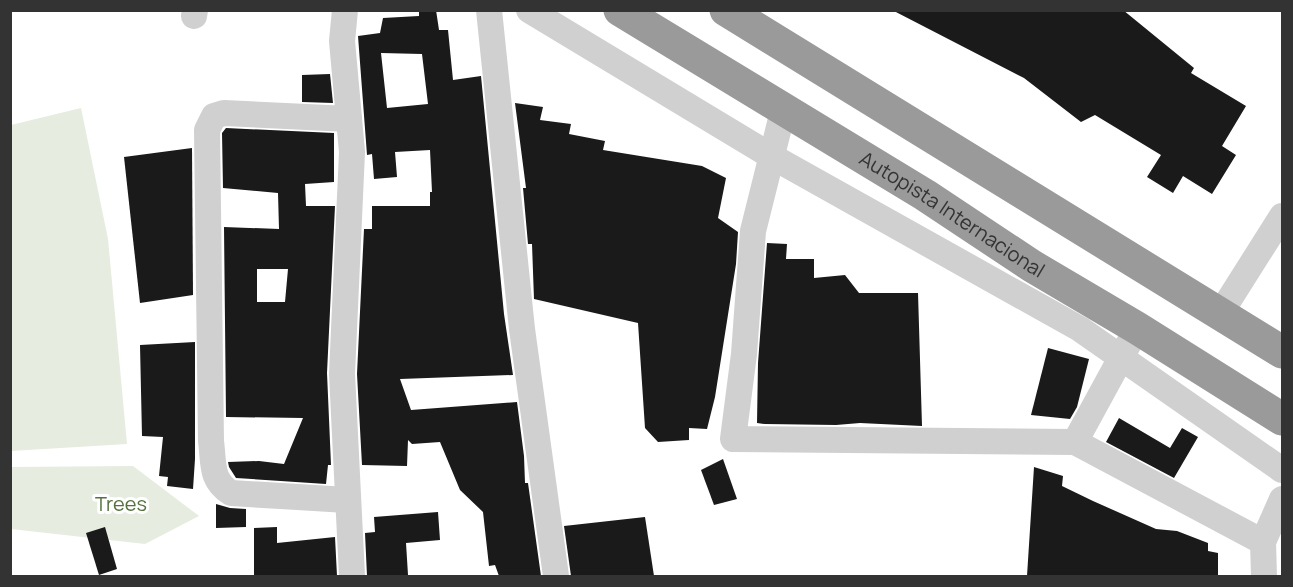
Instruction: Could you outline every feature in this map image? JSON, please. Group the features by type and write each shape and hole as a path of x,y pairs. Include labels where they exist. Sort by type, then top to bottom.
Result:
{"highway":[{"name":"Autopista Internacional","path":"620,10 783,111 925,195 1032,266 1137,328 1282,419"},
{"path":"726,10 1282,352"}],"street":[{"path":"345,10 342,40 352,152 342,374 352,576"},
{"path":"489,10 522,329 556,576"},
{"path":"529,10 771,156 1080,329 1282,470"},
{"path":"783,111 753,231 744,354 733,439 1075,442 1263,542"},
{"path":"347,500 231,493 220,486 214,474 211,441 207,129 214,116 224,113 349,119"},
{"path":"1220,314 1282,216"},
{"path":"1075,442 1137,328"},
{"path":"1264,576 1263,542 1282,499"}],"green space":[{"path":"81,108 108,239 127,444 11,451 11,125"},
{"name":"Trees","path":"133,466 199,516 145,544 11,529 11,467"}],"building":[{"path":"419,10 436,10 439,30 448,30 453,80 481,76 504,314 513,375 400,379 411,410 517,402 525,483 528,483 541,576 499,576 495,565 489,566 483,512 460,490 440,442 412,444 408,440 407,466 362,465 357,374 364,229 372,229 372,206 430,206 430,192 432,192 430,150 395,152 397,177 374,179 372,154 367,155 358,36 380,33 383,18 419,16","holes":["381,53 422,54 428,104 387,108"]},
{"path":"892,10 1123,10 1194,68 1191,73 1246,106 1222,146 1236,155 1212,194 1183,176 1173,193 1147,177 1161,155 1095,115 1081,122 1024,78"},
{"path":"330,74 333,103 302,102 302,75"},
{"path":"515,103 543,107 540,120 571,124 569,134 605,141 603,150 702,166 726,178 718,218 738,232 736,264 715,397 707,429 689,428 689,440 658,442 645,428 638,323 534,299 532,244 528,244 523,188 526,188"},
{"path":"226,128 334,133 334,182 305,184 306,206 335,206 327,373 331,465 328,465 326,484 236,478 229,467 228,462 259,461 284,464 303,418 226,417 224,227 279,229 278,193 223,188 222,133","holes":["257,269 288,269 285,302 257,302"]},
{"path":"192,148 193,295 140,303 124,157"},
{"path":"767,243 787,244 786,259 814,259 814,278 845,275 859,293 918,293 922,426 860,423 836,425 757,423 758,363"},
{"path":"195,342 193,489 167,486 168,477 159,476 163,437 142,436 140,345"},
{"path":"1048,348 1089,359 1077,407 1070,419 1031,415"},
{"path":"1119,418 1170,448 1182,428 1198,437 1174,478 1106,442"},
{"path":"723,459 737,499 714,505 701,470"},
{"path":"1034,467 1063,476 1062,486 1156,529 1177,531 1208,543 1208,551 1218,553 1218,576 1027,576"},
{"path":"216,504 246,509 246,527 216,528"},
{"path":"438,512 440,540 406,543 408,575 367,576 365,533 375,532 374,517"},
{"path":"645,517 654,576 571,576 564,526"},
{"path":"105,527 117,569 99,575 86,533"},
{"path":"277,527 277,543 335,537 337,576 254,576 254,528"}]}
